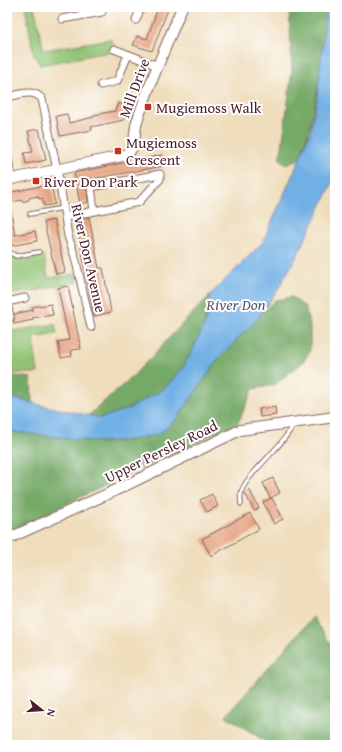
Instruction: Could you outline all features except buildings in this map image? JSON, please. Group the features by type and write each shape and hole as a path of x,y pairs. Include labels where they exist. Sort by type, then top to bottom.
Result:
{"street":[{"path":"62,19 102,12 101,7"},
{"path":"136,20 140,7"},
{"name":"Mill Drive","path":"10,180 122,156 130,152 133,147 137,121 182,7"},
{"path":"114,49 158,66"},
{"path":"102,85 117,81 128,55"},
{"path":"7,97 31,93 37,94 42,99 57,170"},
{"name":"River Don Avenue","path":"57,170 63,208 91,327"},
{"path":"65,217 139,202 160,179 160,174 91,187 94,211"},
{"path":"10,317 7,302 25,298"},
{"name":"Upper Persley Road","path":"7,539 112,492 240,430 335,417"}],"lane":[{"path":"7,142 10,180"},
{"path":"30,214 63,208"},
{"path":"7,251 16,256 39,252"},
{"path":"241,504 240,493 290,431 294,422"}],"green space":[{"path":"25,7 34,7 44,50 111,39 114,51 40,65 34,55"},
{"path":"289,7 326,7 321,65 311,121 300,158 287,165 279,158 282,148 292,70"},
{"path":"9,255 19,258 44,256 48,278 76,274 78,282 11,294 8,277"},
{"path":"209,296 204,326 184,367 164,389 127,409 102,418 89,415 133,376"},
{"path":"292,297 305,307 310,326 310,351 303,362 274,385 253,389 238,423 7,532 7,431 102,442 130,440 159,434 176,420 218,359 275,300"},
{"path":"55,324 57,334 33,338 38,373 7,373 7,332"},
{"path":"7,375 31,378 32,402 7,396"},
{"path":"313,617 335,651 335,745 271,745 226,716"}],"water":[{"name":"River Don","path":"326,7 335,7 335,178 297,256 277,291 257,319 218,359 176,420 159,434 130,440 102,442 7,431 7,396 40,405 101,418 130,408 164,389 184,367 204,326 211,305 209,296 263,242 300,158 310,132 317,99"}],"place":[{"name":"Mugiemoss Walk","path":"148,107"},
{"name":"Mugiemoss Crescent","path":"118,151"},
{"name":"River Don Park","path":"36,181"}]}
